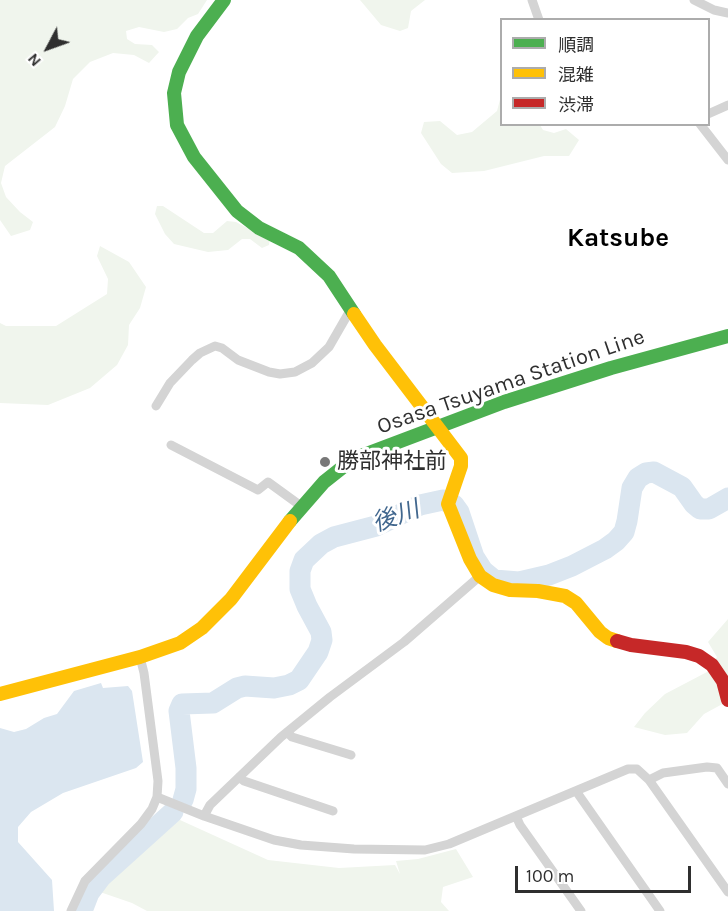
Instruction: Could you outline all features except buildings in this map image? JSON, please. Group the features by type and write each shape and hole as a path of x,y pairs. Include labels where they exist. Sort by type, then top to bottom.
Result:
{"street":[{"path":"224,0 197,36 179,72 174,93 177,125 194,157 237,211 259,228 299,248 329,276 375,345 461,458 449,501 470,559 480,576 493,585 510,590 538,591 565,596 576,603 600,632 608,638 631,645 686,652 699,656 712,665 723,681 728,700"},
{"path":"532,0 538,18"},
{"path":"694,0 714,10 728,13"},
{"path":"710,113 728,105"},
{"path":"702,126 728,160"},
{"path":"156,406 170,383 192,360 200,353 215,346 222,348 238,360 269,372 288,373 304,367 323,355 350,307"},
{"name":"Osasa Tsuyama Station Line","path":"0,694 140,657 180,642 202,628 231,600 301,506 331,475 353,459 504,402 611,368 728,336"},
{"path":"171,445 258,490 268,482 301,506"},
{"path":"204,816 210,805 287,732 404,642 480,576"},
{"path":"71,911 85,881 141,824 152,809 157,797 158,781 140,657"},
{"path":"287,732 292,737 351,755"},
{"path":"649,780 663,773 706,767 717,768 728,784"},
{"path":"157,797 274,840 301,845 425,850 449,844 628,769 637,769 649,780 728,892"},
{"path":"240,777 244,781 333,811"},
{"path":"576,791 660,911"},
{"path":"516,816 581,911"}],"shaded area":[{"path":"0,0 207,0 198,14 188,18 177,29 164,32 139,27 126,31 127,39 135,44 152,45 159,52 149,63 134,55 113,53 90,62 73,79 65,106 55,127 5,166 1,183 6,197 33,222 30,230 11,236 0,220"},
{"path":"360,0 425,0 411,11 408,28 400,31 381,25"},
{"path":"500,100 500,126 541,126 543,130 554,133 566,129 579,140 569,156 544,156 484,171 452,173 441,164 421,133 424,122 440,121 457,135 472,132 497,111"},
{"path":"157,206 163,206 204,233 213,233 227,221 236,222 270,238 269,245 262,248 250,239 242,239 228,250 208,252 174,244 165,234 155,214"},
{"path":"100,246 129,262 146,287 140,308 129,325 128,345 117,365 90,388 48,405 0,403 0,323 6,326 56,326 107,294 108,279 97,256"},
{"path":"728,619 728,701 704,714 687,733 665,735 634,727 665,694 707,672 717,657 708,642"},
{"path":"101,683 103,688 128,686 132,691 143,762 136,768 63,793 31,812 18,827 18,842 52,880 54,911 0,911 0,728 14,732 26,729 44,718 57,714 74,691"},
{"path":"180,820 268,860 339,868 395,865 400,874 396,861 418,859 456,849 473,877 443,887 441,902 449,911 147,911 100,892 103,880 127,857 166,824"}],"waterway":[{"name":"後川","path":"183,800 186,789 186,768 179,711 182,704 213,703 237,688 245,686 274,688 289,685 299,680 318,652 322,640 321,632 300,589 300,571 304,560 321,544 334,537 376,526 420,505 443,500 454,505 459,512 474,557 483,571 494,580 519,582 549,575 572,566 616,541 624,532 632,488 638,478 646,473 654,472 682,487 700,509 709,509 728,498"},
{"name":"後川","path":"82,911 89,893 101,877 173,812"}],"traffic: fast":[{"path":"224,0 197,36 179,72 174,93 177,125 194,157 237,211 259,228 299,248 329,276 354,314"},
{"path":"290,521 324,482 353,459 504,402 611,368 728,336"}],"traffic: slow":[{"path":"354,314 461,458 461,466 448,504 470,559 480,576 493,585 510,590 538,591 565,596 576,603 600,632 617,641"},
{"path":"0,694 140,657 180,643 202,628 231,599 290,521"}],"traffic: jam":[{"path":"617,641 699,656 712,665 723,681 728,700"}],"place":[{"name":"勝部神社前","path":"325,462"}],"district":[{"name":"Katsube","path":"618,239"}]}
